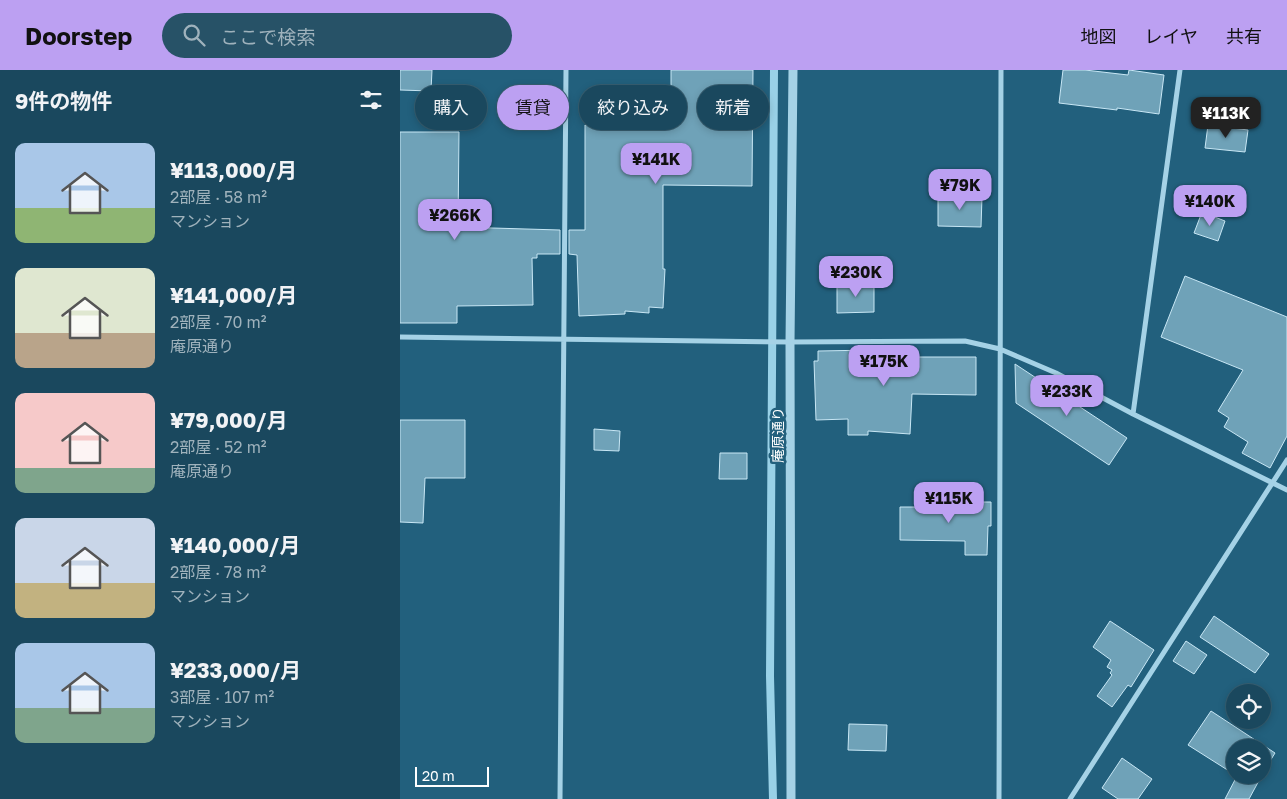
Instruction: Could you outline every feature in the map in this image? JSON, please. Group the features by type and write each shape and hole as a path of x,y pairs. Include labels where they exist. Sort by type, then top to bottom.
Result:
{"street":[{"path":"560,799 566,70"},
{"name":"庵原通り","path":"791,799 790,342 793,70"},
{"path":"999,799 1001,70"},
{"path":"1132,414 1180,70"},
{"path":"400,337 790,342 965,341 1000,349 1056,373 1132,414 1287,490"},
{"path":"1070,799 1287,460"}],"building":[{"path":"400,70 432,70 431,85 415,85 415,90 400,90"},
{"path":"671,70 753,70 753,85 697,85 697,130 752,130 752,186 663,185 663,269 665,269 663,308 649,307 649,313 625,311 625,314 579,316 577,255 569,254 569,230 585,230 585,130 687,130 687,85 671,85"},
{"path":"1063,70 1085,70 1128,75 1129,70 1164,75 1159,114 1059,103"},
{"path":"1208,125 1248,130 1245,152 1205,148"},
{"path":"400,132 459,132 458,227 560,230 560,254 537,254 537,258 532,258 533,305 457,306 457,323 400,323"},
{"path":"938,196 982,197 981,227 938,226"},
{"path":"1202,212 1225,221 1218,241 1194,233"},
{"path":"1185,276 1287,317 1287,436 1270,468 1242,453 1248,442 1224,427 1229,418 1218,411 1243,370 1161,337"},
{"path":"874,284 874,312 837,313 837,285"},
{"path":"873,350 873,355 976,357 976,395 912,394 910,434 868,431 868,435 848,435 848,419 816,420 814,361 818,361 818,351"},
{"path":"1015,364 1127,438 1109,465 1016,403"},
{"path":"400,420 465,420 465,478 425,478 423,523 400,522"},
{"path":"594,429 620,431 619,451 594,450"},
{"path":"720,453 747,453 747,479 719,479"},
{"path":"942,502 991,502 991,526 988,526 987,555 965,555 965,541 900,540 900,507 942,507"},
{"path":"1214,616 1269,654 1255,673 1200,637"},
{"path":"1110,621 1154,650 1131,687 1128,685 1112,707 1097,696 1112,675 1110,673 1112,670 1107,667 1111,660 1093,647"},
{"path":"1186,641 1207,655 1194,674 1173,661"},
{"path":"1211,711 1226,721 1226,729 1238,729 1254,739 1226,739 1226,769 1188,745"},
{"path":"849,724 887,725 886,751 848,750"},
{"path":"1271,750 1275,753 1271,759"},
{"path":"1122,758 1152,779 1138,799 1118,799 1102,788"},
{"path":"1233,784 1257,784 1249,799 1225,799"}],"waterway":[{"path":"773,799 770,676 774,70"}]}
